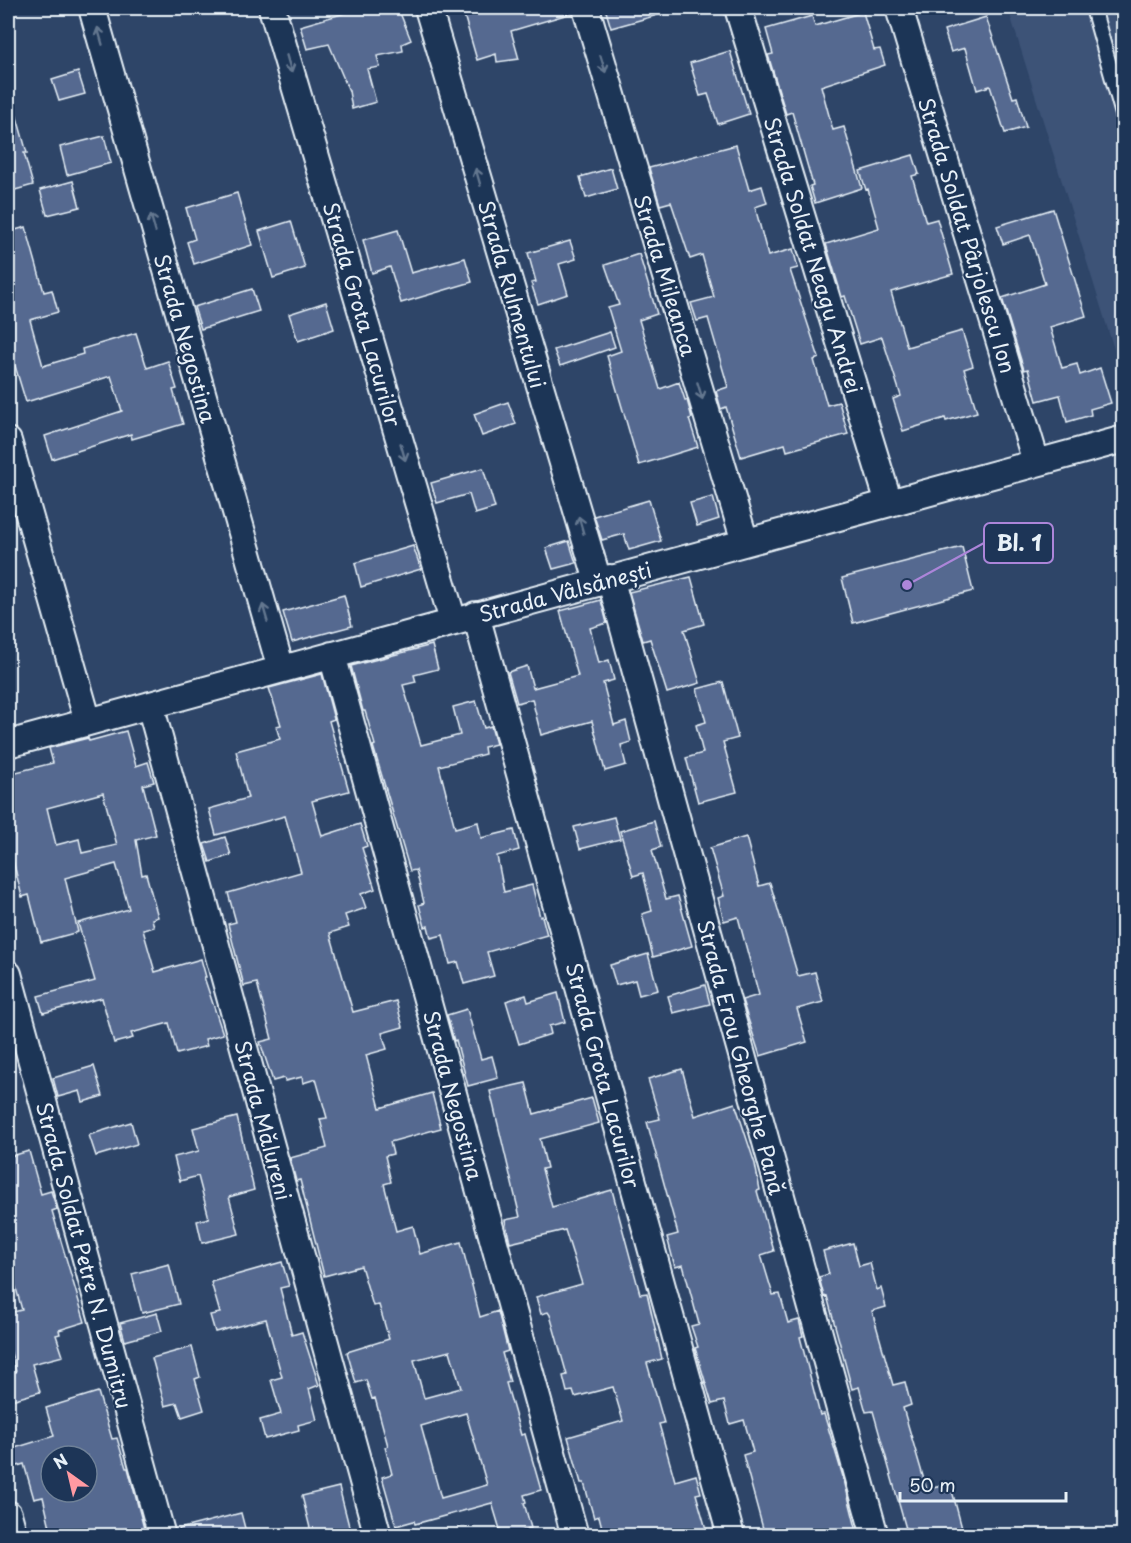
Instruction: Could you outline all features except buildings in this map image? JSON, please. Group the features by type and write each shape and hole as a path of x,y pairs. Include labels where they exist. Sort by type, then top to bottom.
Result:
{"street":[{"name":"Strada Negostina","path":"92,8 281,669"},
{"name":"Strada Grota Lacurilor","path":"272,8 465,618 731,1536"},
{"name":"Strada Rulmentului","path":"428,8 604,580"},
{"name":"Strada Mileanca","path":"586,8 745,542"},
{"name":"Strada Soldat Neagu Andrei","path":"738,8 889,503"},
{"name":"Strada Soldat Pârjolescu Ion","path":"899,8 1036,462"},
{"name":"Strada Vâlsănești","path":"8,744 1124,439"},
{"path":"8,441 88,722"},
{"name":"Strada Erou Gheorghe Pană","path":"604,580 875,1536"},
{"name":"Strada Negostina","path":"332,655 575,1536"},
{"name":"Strada Mălureni","path":"150,705 378,1536"},
{"name":"Strada Soldat Petre N. Dumitru","path":"8,974 162,1536"},
{"path":"8,1514 14,1536"}],"lane":[{"path":"1093,8 1124,118"}],"shaded area":[{"path":"1008,8 1123,8 1123,378"}],"place":[{"name":"Bl. 1","path":"907,585"}]}
